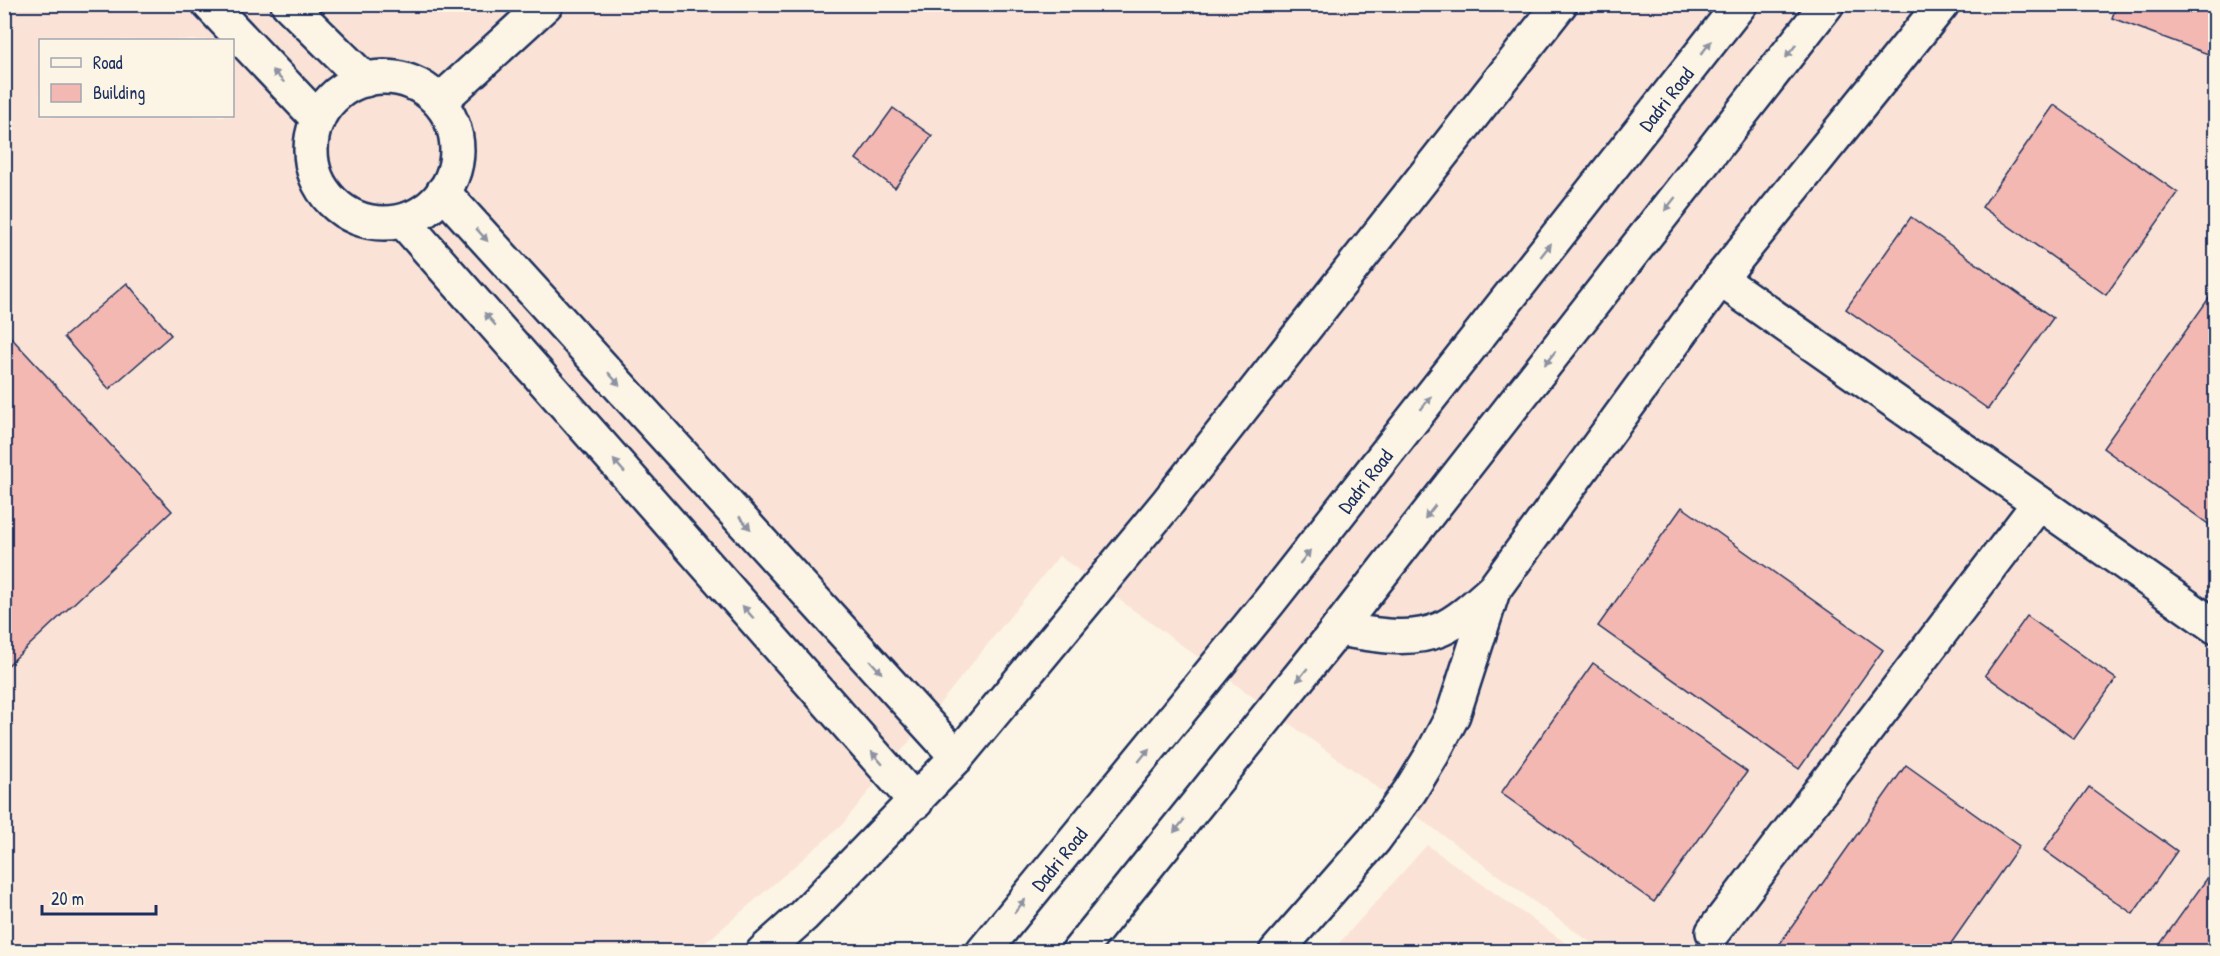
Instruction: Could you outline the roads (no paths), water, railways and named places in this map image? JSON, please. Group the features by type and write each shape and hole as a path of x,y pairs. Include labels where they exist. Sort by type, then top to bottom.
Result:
{"street":[{"path":"208,4 318,119"},
{"path":"288,4 365,80"},
{"path":"440,101 546,4"},
{"path":"763,951 803,916 957,758 1168,502 1560,4"},
{"name":"Dadri Road","path":"983,951 1276,593 1740,4"},
{"path":"1077,951 1338,629 1827,4"},
{"path":"1338,629 1370,634 1422,635 1442,629 1466,614 1494,589 1720,279 1942,4"},
{"path":"385,77 406,81 440,101 451,122 456,141 456,162 450,182 438,199 422,213 403,221 382,224 362,220 343,211 328,198 317,180 312,159 312,139 318,119 330,101 346,88 365,80 385,77"},
{"path":"443,192 957,758"},
{"path":"403,221 916,802"},
{"path":"1720,279 2216,627"},
{"path":"1713,932 2039,503"},
{"path":"1276,951 1374,840 1410,791 1453,715 1494,589"}]}
